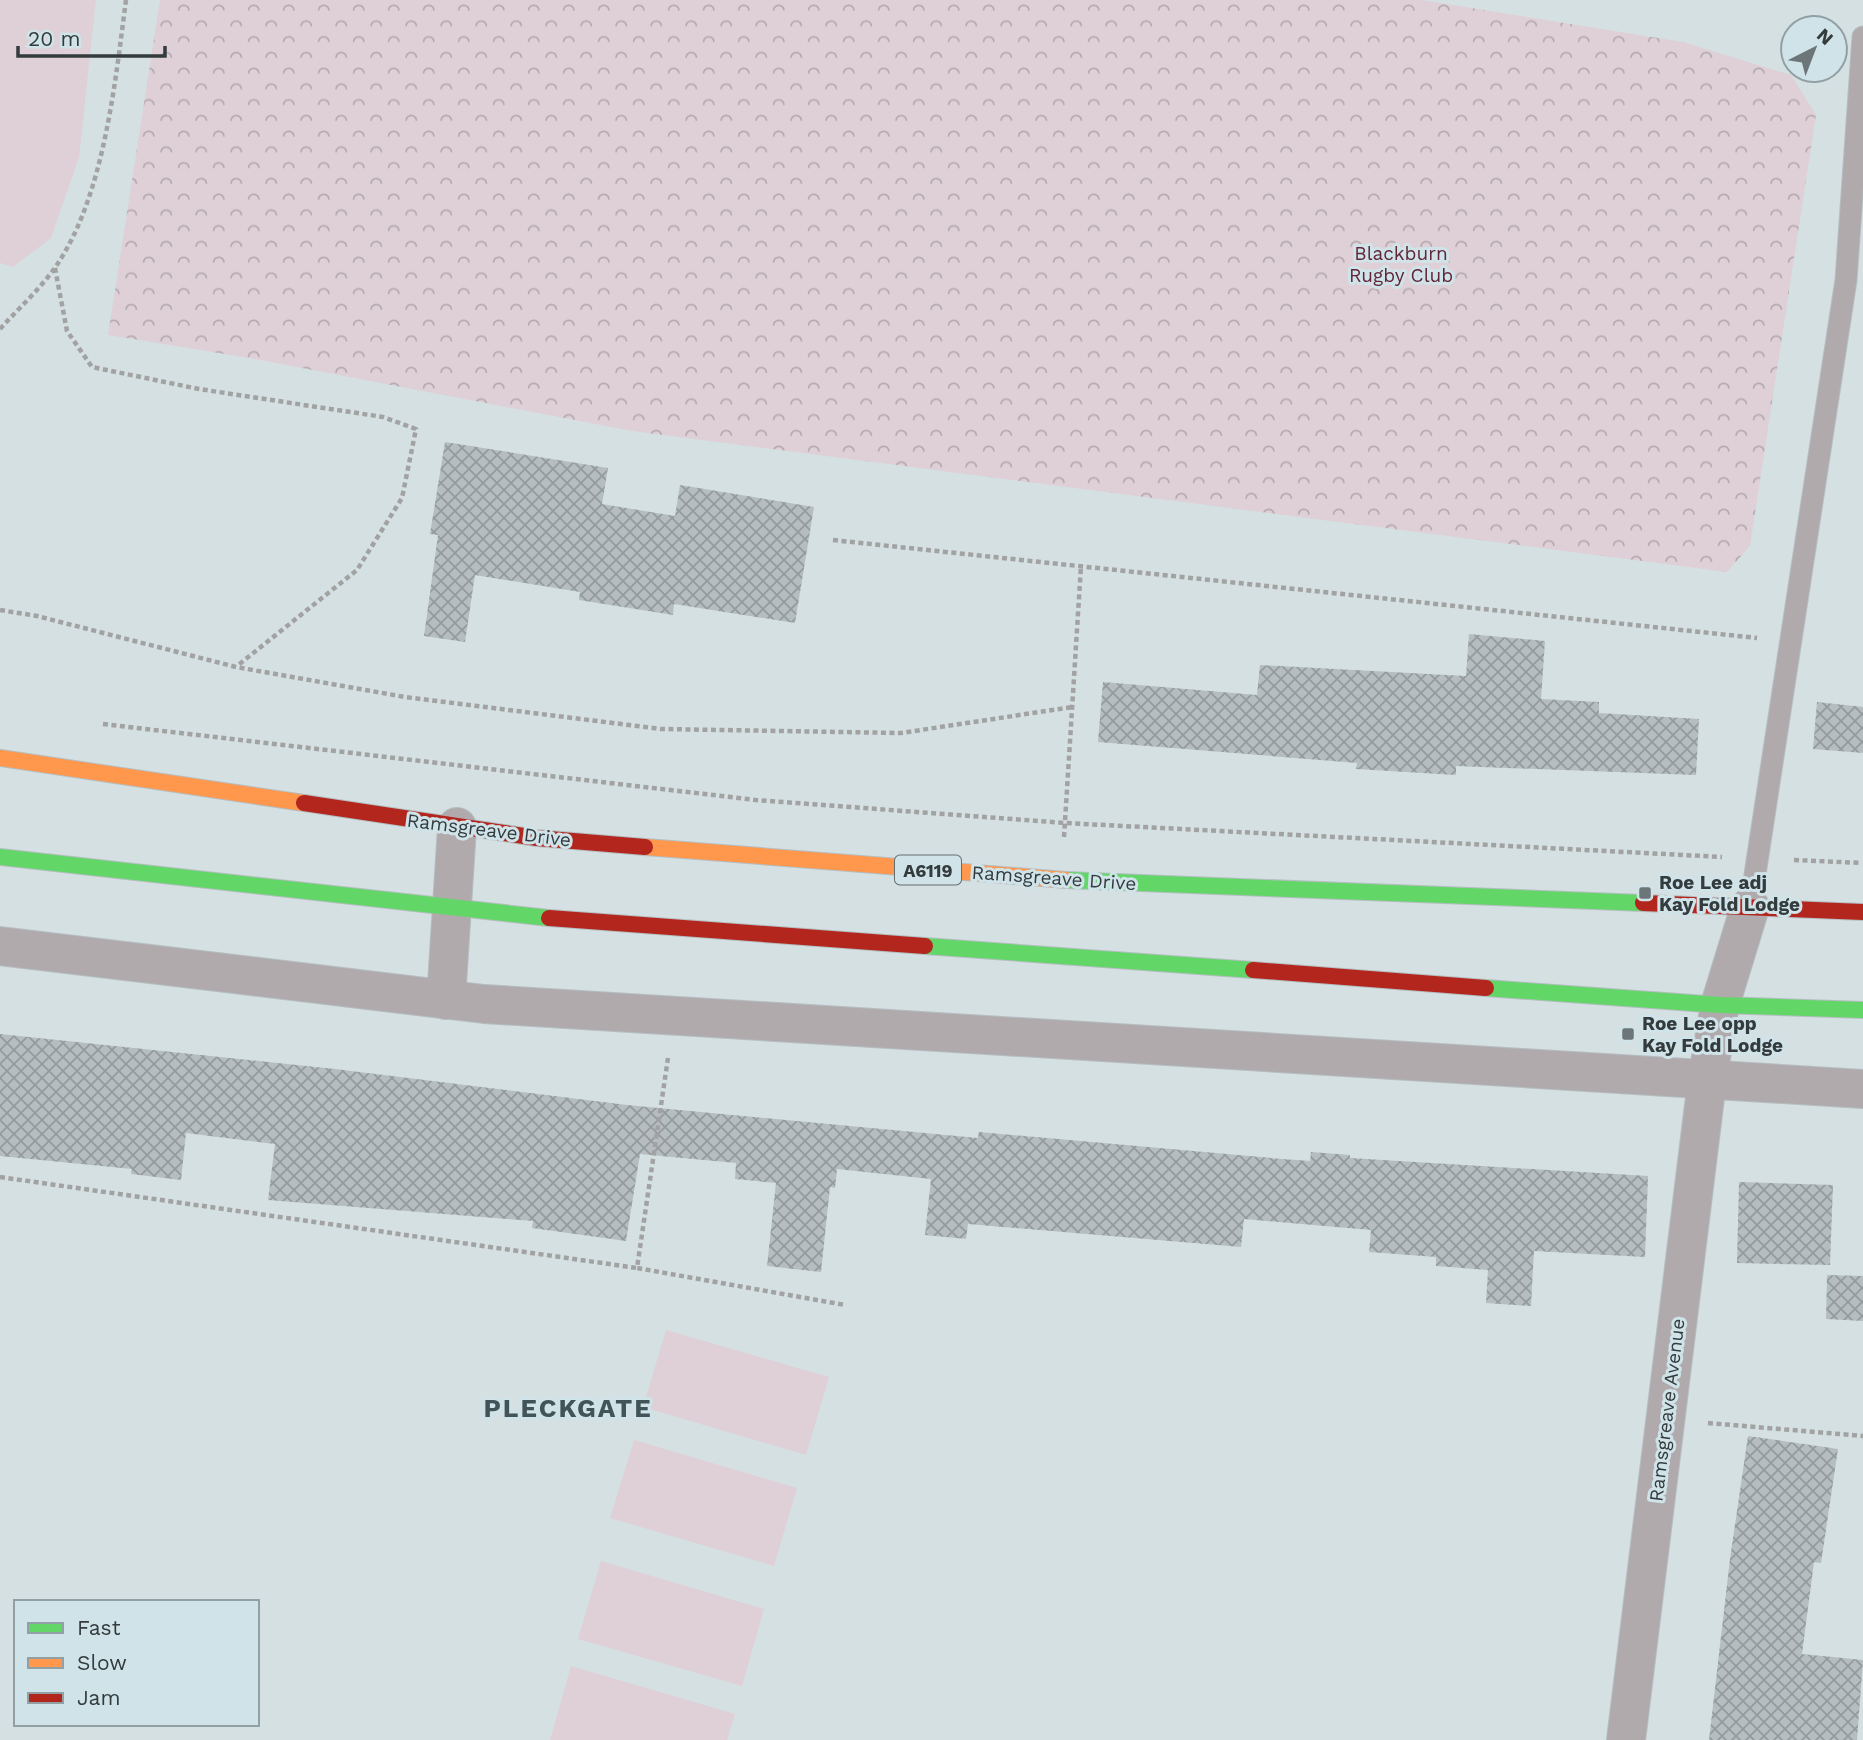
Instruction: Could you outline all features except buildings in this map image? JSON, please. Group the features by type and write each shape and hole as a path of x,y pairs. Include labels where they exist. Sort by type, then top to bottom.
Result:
{"highway":[{"name":"Ramsgreave Drive","path":"0,758 550,839 1059,880 1863,912"},
{"path":"0,857 453,909 1720,1005 1863,1010"}],"street":[{"path":"446,1000 457,827"},
{"name":"Ramsgreave Avenue","path":"1626,1740 1707,1081 1720,1005 1750,907"},
{"path":"0,946 446,1000 1707,1081 1863,1088"}],"lane":[{"path":"1750,907 1846,280 1863,37"}],"path":[{"path":"0,329 55,268 84,211 111,112 126,0"},
{"path":"55,268 66,331 92,367 199,389 383,417 416,429 402,498 357,570 236,667"},
{"path":"833,540 1792,642"},
{"path":"1059,880 1081,566"},
{"path":"0,610 37,616 236,667 405,697 661,729 901,733 1072,707"},
{"path":"97,724 755,800 1065,823 1863,863"},
{"path":"637,1268 675,1016"},
{"path":"0,1177 637,1268 845,1305"},
{"path":"1665,1419 1863,1436"}],"green space":[{"path":"0,0 96,0 79,157 51,238 13,267 0,263"},
{"name":"Blackburn Rugby Club","path":"160,0 1422,0 1683,42 1779,71 1779,84 1797,84 1816,115 1750,546 1727,572 632,431 255,359 108,335"},
{"path":"666,1330 829,1377 806,1455 643,1407"},
{"path":"634,1440 797,1488 774,1566 610,1518"},
{"path":"601,1561 764,1609 742,1686 578,1639"},
{"path":"571,1666 735,1714 727,1740 550,1740"}],"traffic: fast":[{"path":"0,857 549,918"},
{"path":"1066,880 1643,903"},
{"path":"925,946 1253,970"},
{"path":"1486,988 1720,1005 1863,1010"}],"traffic: slow":[{"path":"0,758 304,803"},
{"path":"645,847 1066,880"}],"traffic: jam":[{"path":"304,803 537,838 645,847"},
{"path":"1643,903 1863,912"},
{"path":"549,918 925,946"},
{"path":"1253,970 1486,988"}],"place":[{"name":"Roe Lee adj Kay Fold Lodge","path":"1645,893"},
{"name":"Roe Lee opp Kay Fold Lodge","path":"1628,1034"}],"district":[{"name":"PLECKGATE","path":"568,1408"}]}
